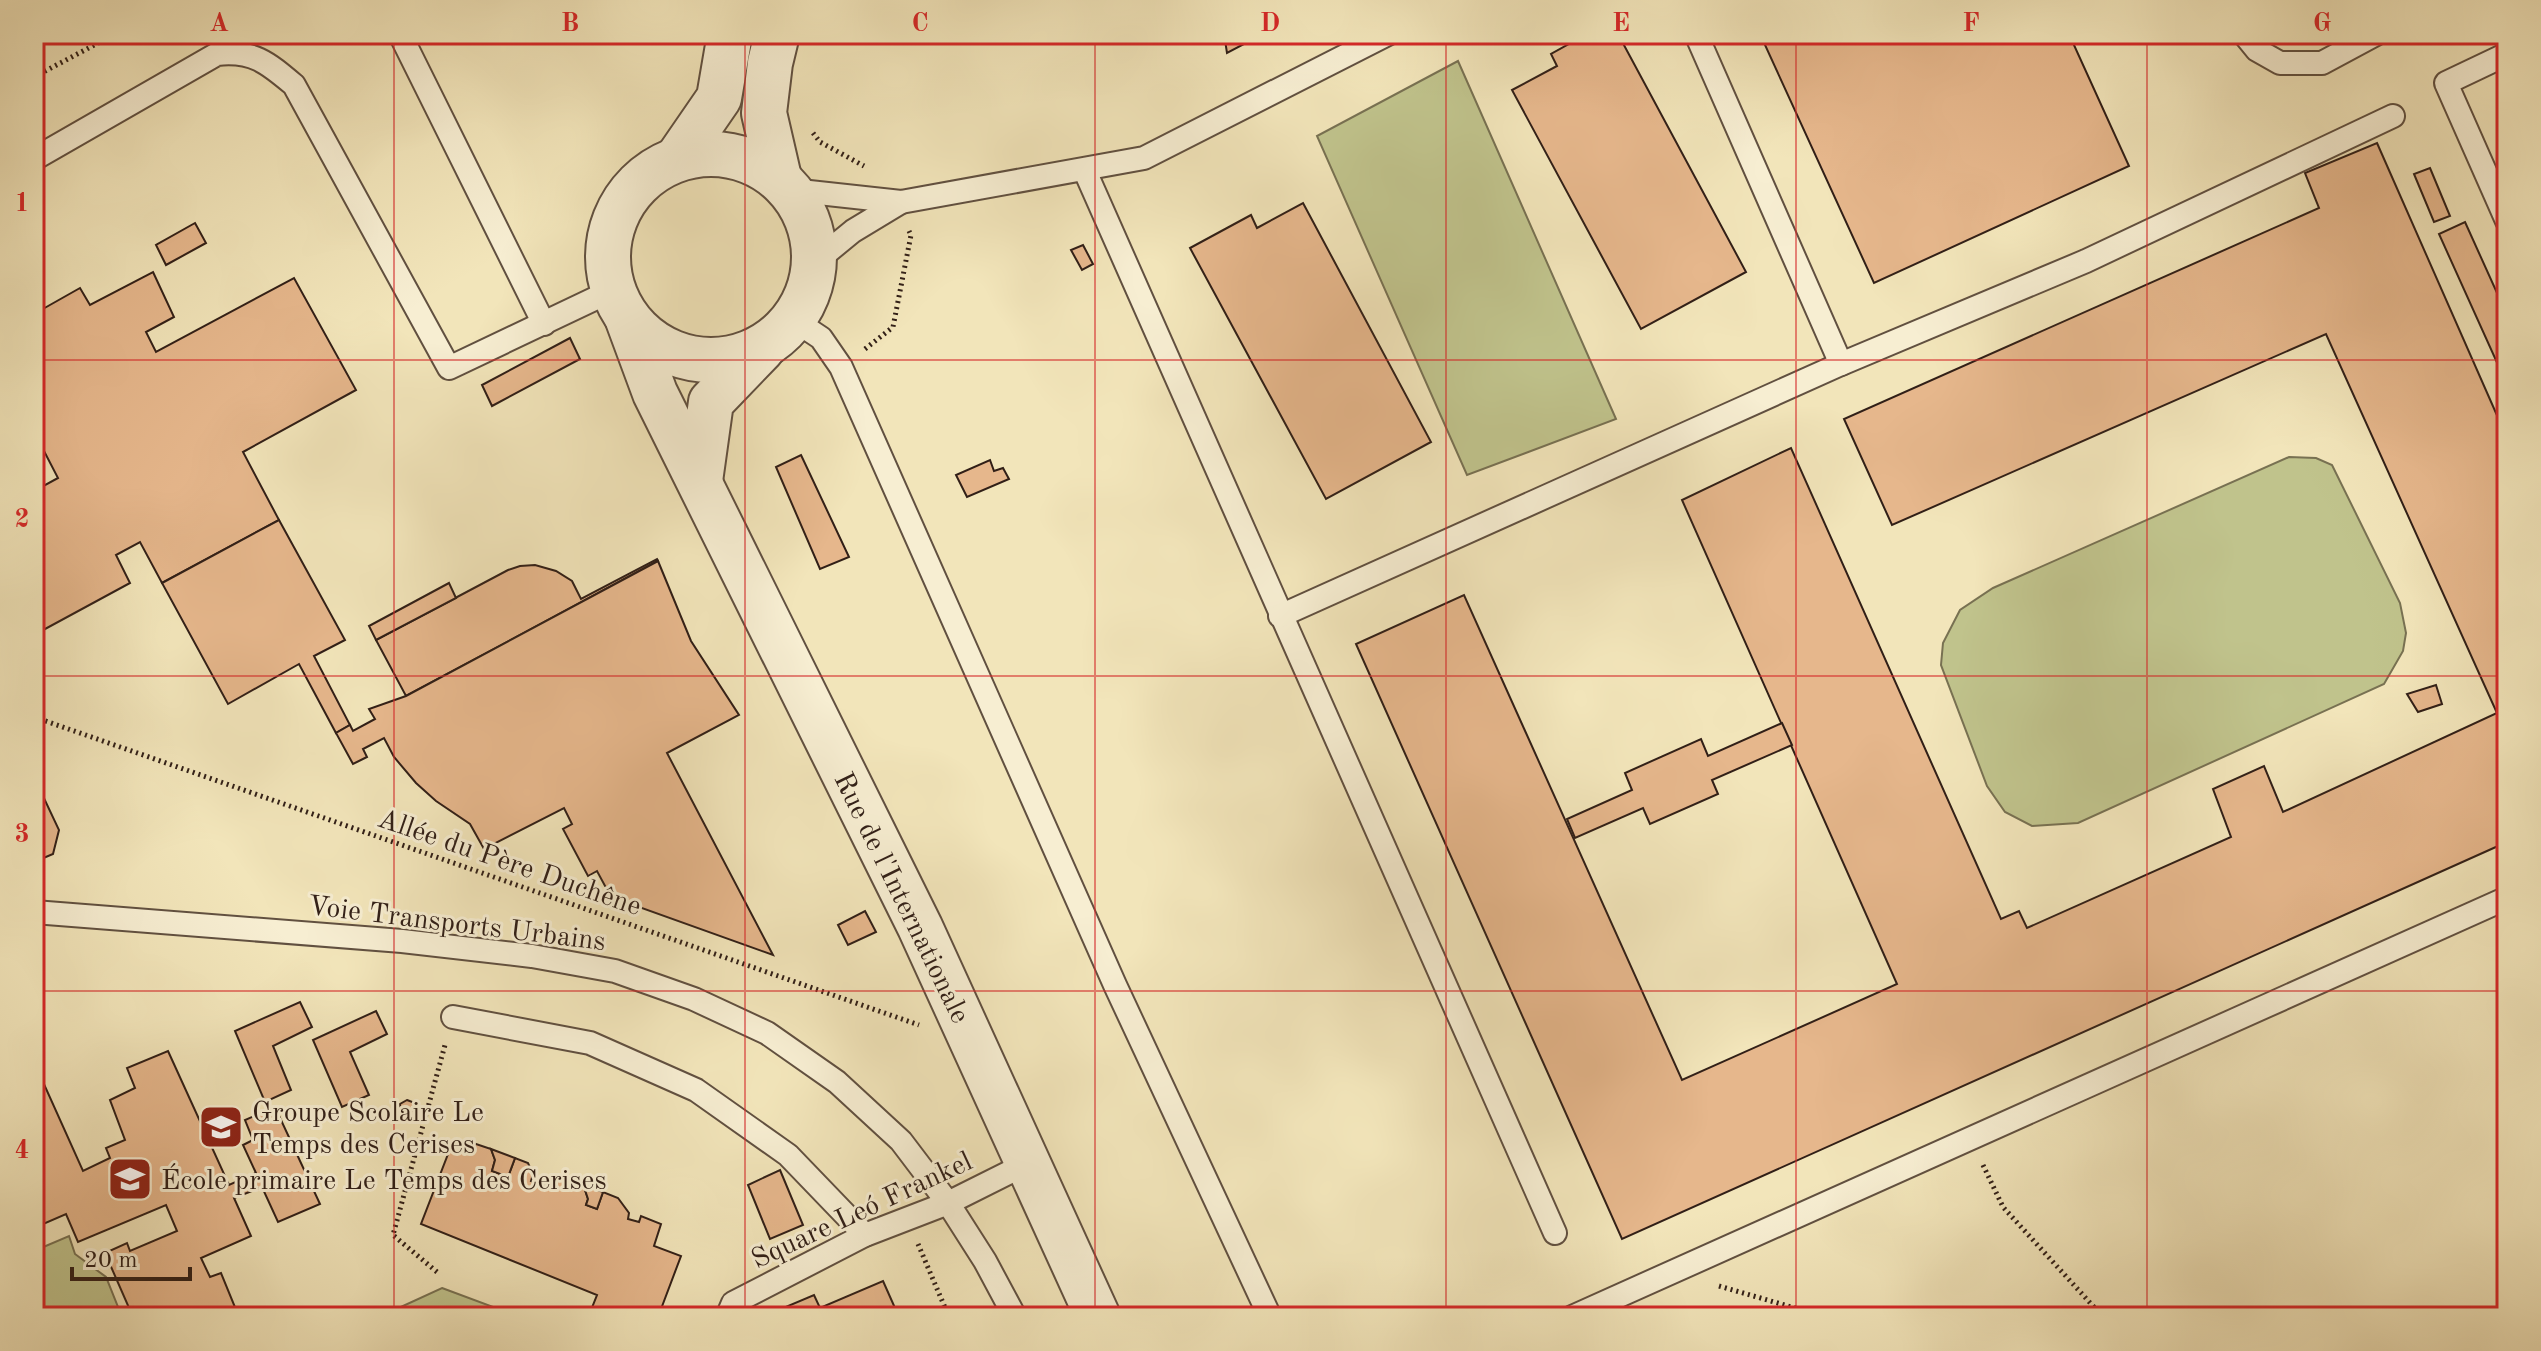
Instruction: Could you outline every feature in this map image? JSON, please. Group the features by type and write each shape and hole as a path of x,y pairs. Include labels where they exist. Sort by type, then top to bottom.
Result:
{"street":[{"path":"677,159 719,98 730,34"},
{"path":"777,34 764,113 785,184"},
{"path":"700,481 711,402 780,333 811,285 814,263 809,224 802,206 785,184 761,166 741,157 698,154 677,159 653,171 633,189 618,211 610,237 608,264 621,305 657,345 668,352 692,359 717,361 742,356 780,333"},
{"name":"Rue de l'Internationale","path":"621,305 655,393 920,927 1098,1317"}],"lane":[{"path":"400,34 544,324"},
{"path":"785,184 901,202 1144,158 1388,34"},
{"path":"1696,34 1841,364"},
{"path":"2244,34 2257,50 2280,63 2322,63 2376,34"},
{"path":"34,159 217,54 237,52 268,63 294,85 449,368 544,324 621,305"},
{"path":"2507,54 2446,83 2507,221"},
{"path":"1280,616 1841,364 2086,261 2393,116"},
{"path":"1085,171 1555,1233"},
{"path":"814,263 853,231 901,202"},
{"path":"780,333 821,338 841,367 1109,972 1270,1317"},
{"path":"1587,1314 1673,1272 2507,898"},
{"name":"Voie Transports Urbains","path":"34,912 402,941 532,956 615,971 694,999 767,1033 837,1082 901,1141 948,1203 985,1261 1015,1317"},
{"path":"453,1017 590,1043 696,1090 788,1155 865,1235"},
{"name":"Square Leó Frankel","path":"727,1317 733,1303 865,1235 948,1203 1028,1163"}],"path":[{"path":"34,77 115,34"},
{"name":"Allée du Père Duchêne","path":"34,717 973,1043"},
{"path":"437,1272 393,1235 453,1017"},
{"path":"1976,1137 1984,1169 2003,1207 2103,1317"},
{"path":"907,1219 949,1317"},
{"path":"1673,1272 1826,1317"}],"green space":[{"path":"1458,61 1616,419 1467,475 1317,136"},
{"path":"2289,457 2316,458 2332,465 2400,603 2406,633 2403,651 2384,684 2078,823 2032,826 2005,812 1987,786 1941,665 1943,643 1960,610 1993,588"},
{"path":"69,1236 75,1254 106,1277 122,1317 34,1317 34,1251"},
{"path":"442,1288 504,1311 508,1317 379,1317"}],"building":[{"path":"1224,34 1272,34 1261,40 1259,36 1227,53"},
{"path":"1587,34 1618,34 1746,272 1641,329 1512,90 1557,66 1551,54"},
{"path":"1760,34 2069,34 2129,166 1874,283"},
{"path":"2377,143 2507,438 2507,842 1622,1239 1356,644 1464,595 1682,1080 1897,984 1682,500 1791,448 2001,919 2019,911 2027,928 2231,837 2213,789 2264,766 2283,812 2497,713 2326,334 1892,525 1844,419 2319,208 2305,173"},
{"path":"2430,168 2450,216 2434,222 2414,174"},
{"path":"1303,203 1431,442 1326,499 1190,248 1251,215 1257,228"},
{"path":"2465,222 2507,315 2507,364 2499,367 2439,234"},
{"path":"195,223 206,243 166,265 156,245"},
{"path":"1083,245 1093,264 1082,270 1071,250"},
{"path":"153,272 174,317 146,332 156,352 294,278 356,390 243,452 279,520 162,583 140,542 116,555 130,583 34,635 34,491 58,478 44,451 34,455 34,314 80,288 90,305"},
{"path":"570,338 580,359 492,406 482,385"},
{"path":"801,455 849,557 820,569 776,467"},
{"path":"990,460 994,471 1003,468 1009,479 967,497 956,475"},
{"path":"279,520 345,640 314,656 350,725 336,733 299,664 228,704 162,583"},
{"path":"657,559 406,696 376,640 520,566 535,565 556,571 572,581 581,599"},
{"path":"658,561 691,641 739,715 667,753 773,955 611,897 597,871 588,876 563,829 572,824 564,808 484,849 470,824 416,783 394,757 384,738 363,749 367,757 353,764 336,733 350,725 353,731 375,719 369,709 406,696"},
{"path":"449,583 456,598 376,640 369,626"},
{"path":"2436,685 2442,704 2418,712 2407,694"},
{"path":"1782,723 1792,745 1712,780 1718,794 1650,824 1643,808 1575,838 1567,819 1632,790 1625,773 1701,739 1708,756"},
{"path":"34,777 59,830 53,854 34,862"},
{"path":"865,911 876,932 848,945 838,925"},
{"path":"300,1002 312,1027 273,1046 291,1090 265,1102 235,1031"},
{"path":"376,1011 387,1034 350,1052 369,1095 342,1107 313,1040"},
{"name":"École primaire Le Temps des Cerises","path":"168,1051 229,1185 256,1173 243,1145 253,1140 245,1120 275,1107 320,1204 278,1222 262,1187 234,1198 251,1236 201,1258 210,1277 221,1273 239,1317 133,1317 105,1253 127,1243 130,1251 177,1231 166,1205 78,1242 66,1214 34,1228 34,1075 39,1073 83,1171 110,1158 106,1148 125,1140 110,1100 135,1088 127,1068"},
{"path":"407,1100 415,1103 409,1117 401,1114 400,1104"},
{"path":"470,1142 491,1149 495,1160 492,1171 508,1177 515,1158 528,1163 533,1174 531,1181 550,1187 561,1176 583,1184 588,1199 586,1205 597,1209 603,1192 618,1198 629,1213 628,1219 639,1222 641,1216 661,1224 654,1246 681,1256 658,1317 586,1317 585,1313 591,1310 597,1295 421,1224 450,1149 460,1152 462,1145"},
{"path":"491,1149 515,1158 508,1177 492,1171 495,1160"},
{"path":"780,1170 803,1225 770,1239 748,1185"},
{"path":"583,1184 603,1192 597,1209 586,1205 588,1199"},
{"path":"883,1281 899,1317 770,1317 769,1314 814,1295 820,1308"}],"place":[{"name":"Groupe Scolaire Le Temps des Cerises","path":"221,1127"},
{"name":"École primaire Le Temps des Cerises","path":"130,1179"}]}
